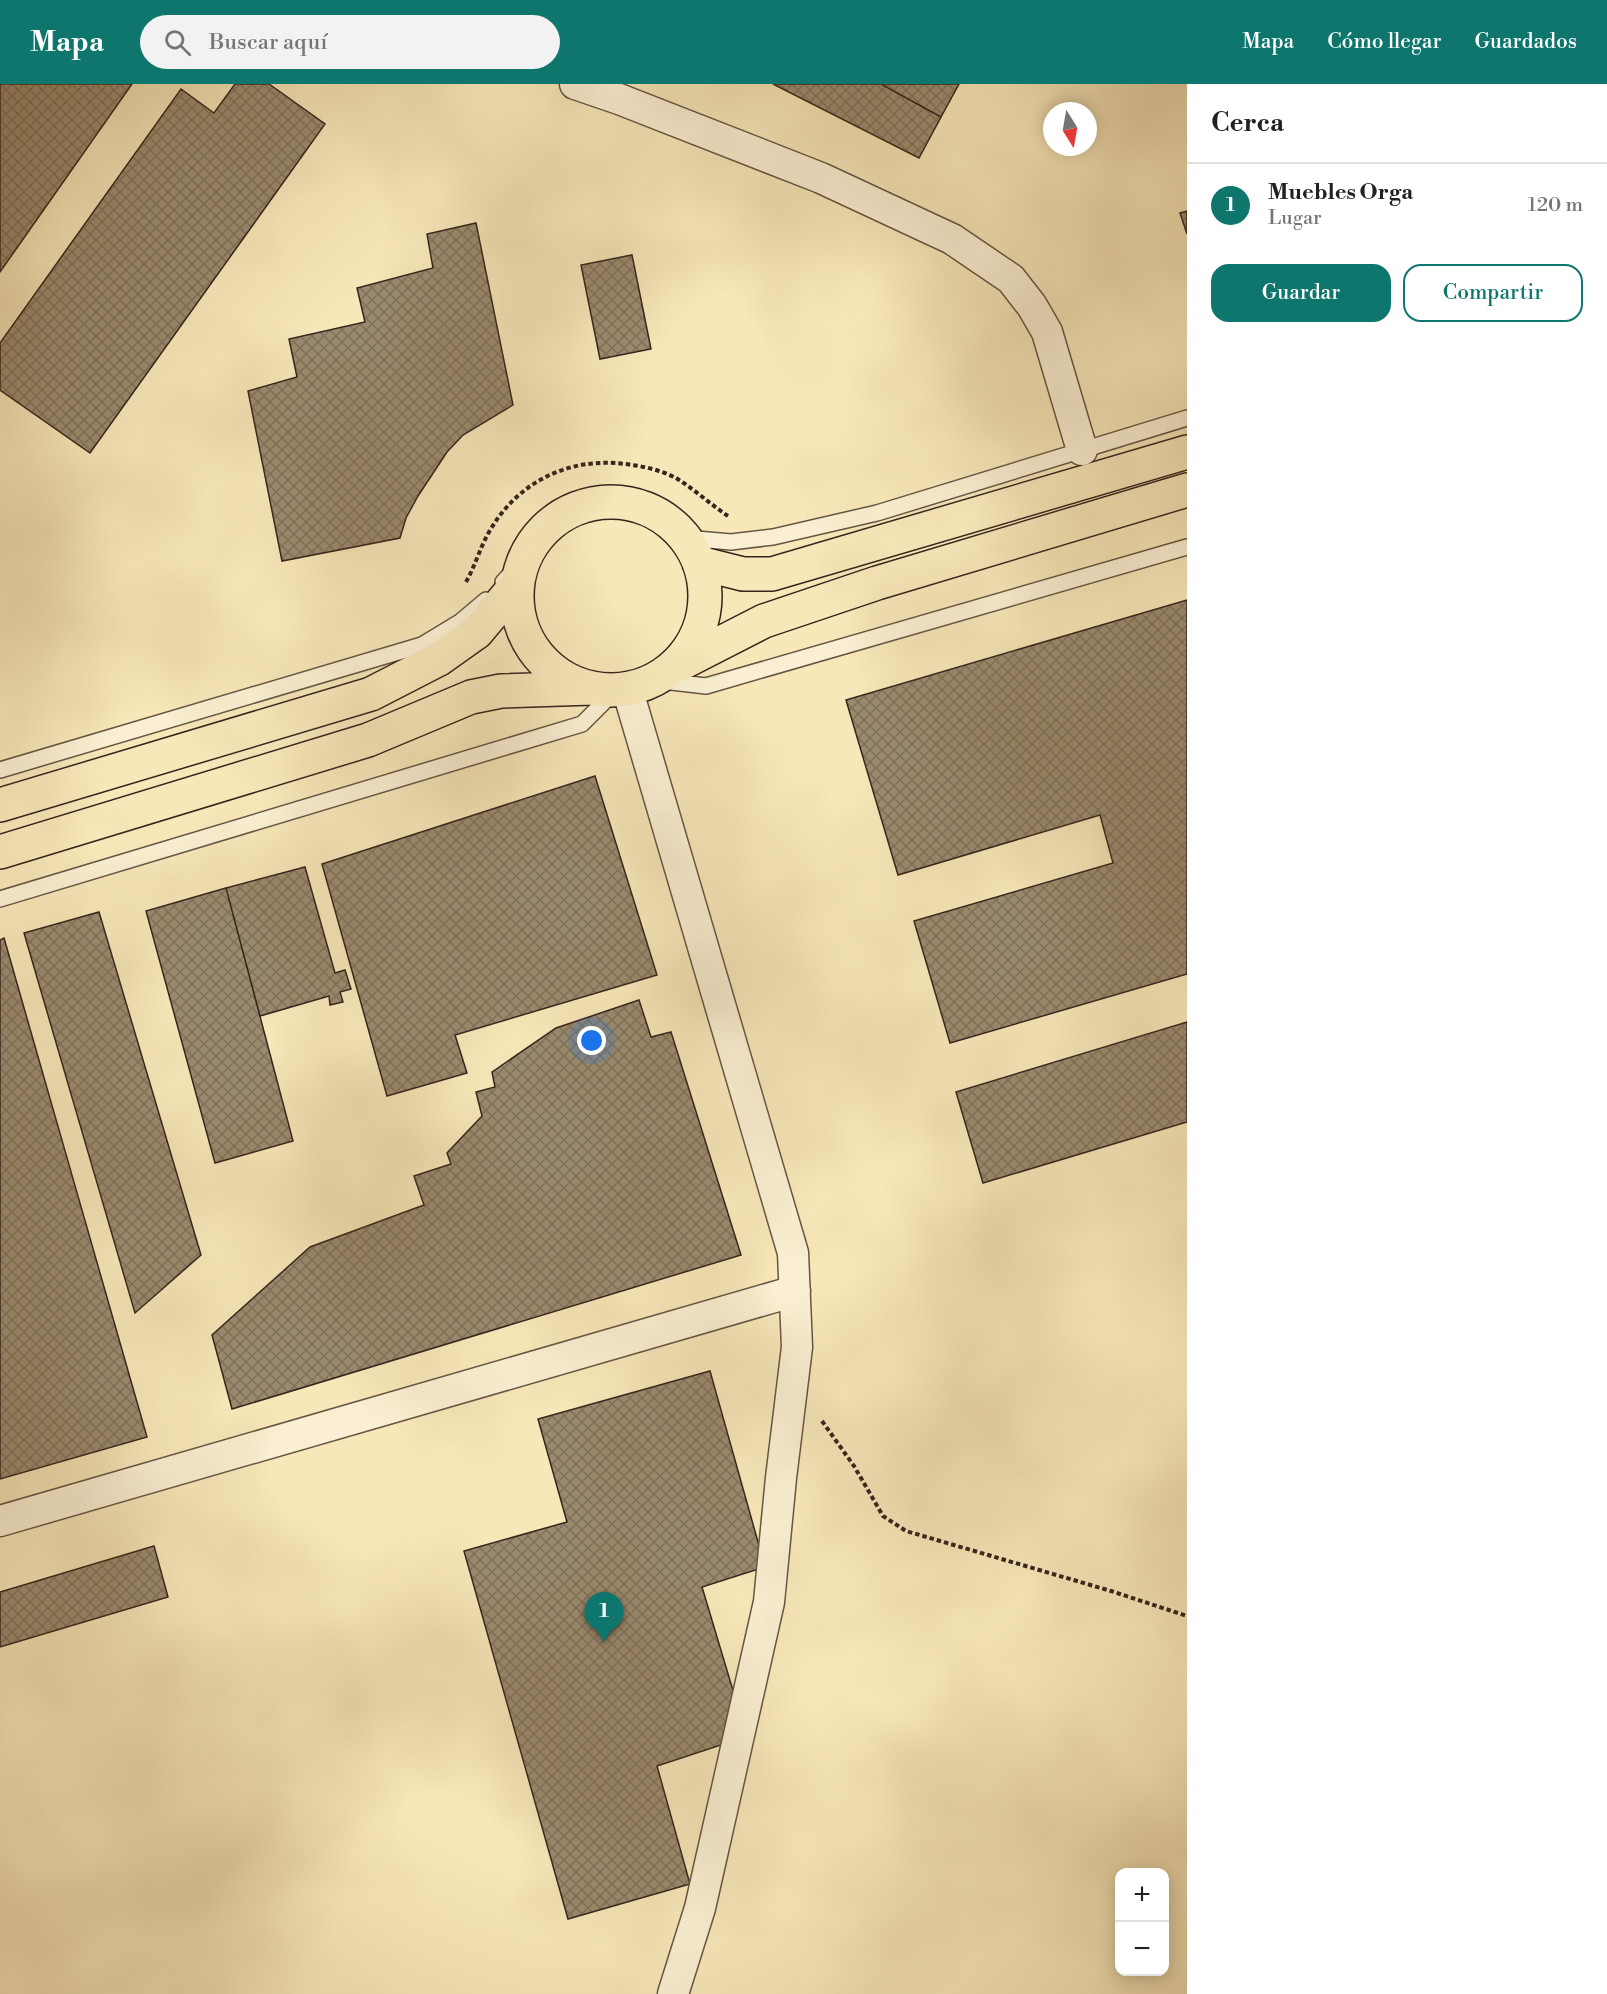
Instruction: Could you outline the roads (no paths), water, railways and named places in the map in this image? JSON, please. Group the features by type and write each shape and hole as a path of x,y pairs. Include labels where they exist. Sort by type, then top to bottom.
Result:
{"main road":[{"path":"692,550 743,574 772,574 1187,452"},
{"path":"0,852 368,740 471,697 501,691 633,682 764,621 877,584 1187,490"},
{"path":"0,805 371,694 439,659 477,632 521,571 543,531 568,512 599,503 631,504 661,516 692,550 705,585 704,608 699,630 688,650 633,682 566,679 543,661 527,639 518,612 521,571"}],"street":[{"path":"575,84 616,92 831,183 952,239 1011,279 1032,306 1047,332 1082,450"},
{"path":"633,682 793,1253 795,1291 796,1347 769,1602 700,1908 673,1994"},
{"path":"0,1521 795,1291"}],"lane":[{"path":"692,550 773,537 877,513 1187,418"},
{"path":"0,899 582,724 633,682 706,686 1187,547"},
{"path":"0,770 422,645 460,622 521,571"}],"place":[{"name":"Muebles Orga","path":"604,1642"}]}
